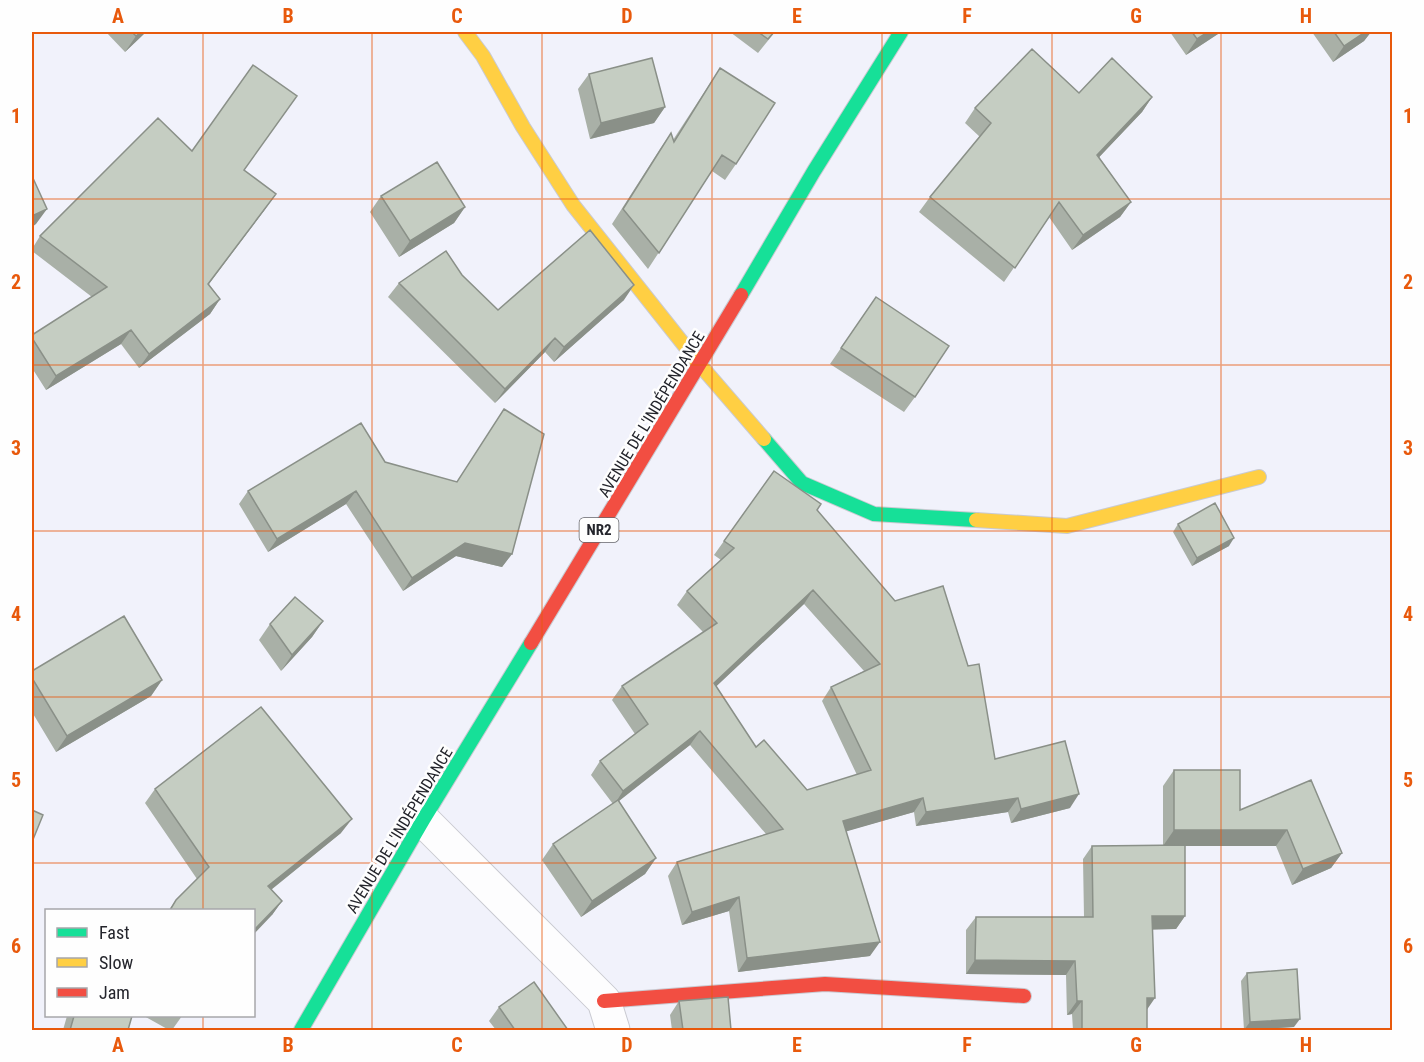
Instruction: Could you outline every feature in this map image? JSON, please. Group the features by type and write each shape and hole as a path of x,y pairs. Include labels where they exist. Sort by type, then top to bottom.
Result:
{"main road":[{"path":"465,32 483,56 523,127 573,205 700,365 802,483 874,514 1067,526 1259,477"},
{"name":"AVENUE DE L'INDÉPENDANCE","path":"301,1030 423,820 700,365 814,171 901,32"},
{"path":"609,1016 825,984 1024,996"}],"street":[{"path":"423,820 609,1016"}],"building":[{"path":"758,32 774,32 768,39"},
{"path":"1192,32 1208,32 1197,39"},
{"path":"1334,32 1365,32 1344,46"},
{"path":"1032,49 1079,93 1112,58 1152,97 1097,155 1131,202 1083,235 1059,202 1015,268 930,197 991,123 975,108"},
{"path":"652,58 665,107 601,123 589,74"},
{"path":"253,65 297,96 244,170 276,194 208,284 220,299 149,354 131,330 56,376 32,335 107,287 40,236 158,118 192,151"},
{"path":"720,68 775,103 736,164 722,155 659,253 623,209 671,133 674,142"},
{"path":"437,162 465,207 410,241 381,196"},
{"path":"32,176 47,209 32,216"},
{"path":"590,230 634,285 564,347 555,338 505,389 399,283 446,251 462,275 498,310"},
{"path":"876,297 949,346 915,397 841,348"},
{"path":"504,409 544,434 512,554 465,543 412,578 356,491 277,539 248,491 361,423 385,462 457,482"},
{"path":"774,471 821,504 817,510 895,601 943,586 968,666 979,664 995,759 1065,741 1079,794 1021,809 1018,798 926,812 923,798 843,821 880,942 747,958 739,897 692,912 677,862 783,829 700,731 623,791 600,761 648,724 622,686 717,623 687,591 734,548 724,541","holes":["813,590 880,664 831,687 871,770 807,790 764,740 756,747 714,683"]},
{"path":"1215,503 1234,538 1197,558 1178,524"},
{"path":"295,597 323,621 292,655 270,624"},
{"path":"124,616 162,680 67,736 32,678 32,671"},
{"path":"261,707 352,819 268,886 282,901 255,929 255,909 171,909 176,900 209,867 155,789"},
{"path":"1174,770 1240,770 1240,810 1311,780 1342,853 1303,869 1287,830 1174,830"},
{"path":"618,800 656,858 592,901 553,844"},
{"path":"32,810 43,815 32,842"},
{"path":"1185,845 1185,916 1152,916 1155,998 1147,998 1147,1030 1082,1030 1082,1001 1077,1001 1075,961 975,960 976,917 1093,917 1092,846"},
{"path":"1297,969 1300,1019 1250,1022 1247,973"},
{"path":"534,982 568,1030 515,1030 499,1007"},
{"path":"728,997 731,1030 683,1030 679,1001"},
{"path":"74,1017 132,1017 128,1030 70,1030"}],"traffic: fast":[{"path":"741,295 814,171 901,32"},
{"path":"764,439 802,483 874,514 976,520"},
{"path":"301,1030 423,820 531,643"}],"traffic: slow":[{"path":"465,32 483,56 523,127 573,205 700,365 764,439"},
{"path":"976,520 1067,526 1259,477"}],"traffic: jam":[{"path":"531,643 741,295"},
{"path":"604,1001 825,984 1024,996"}]}
